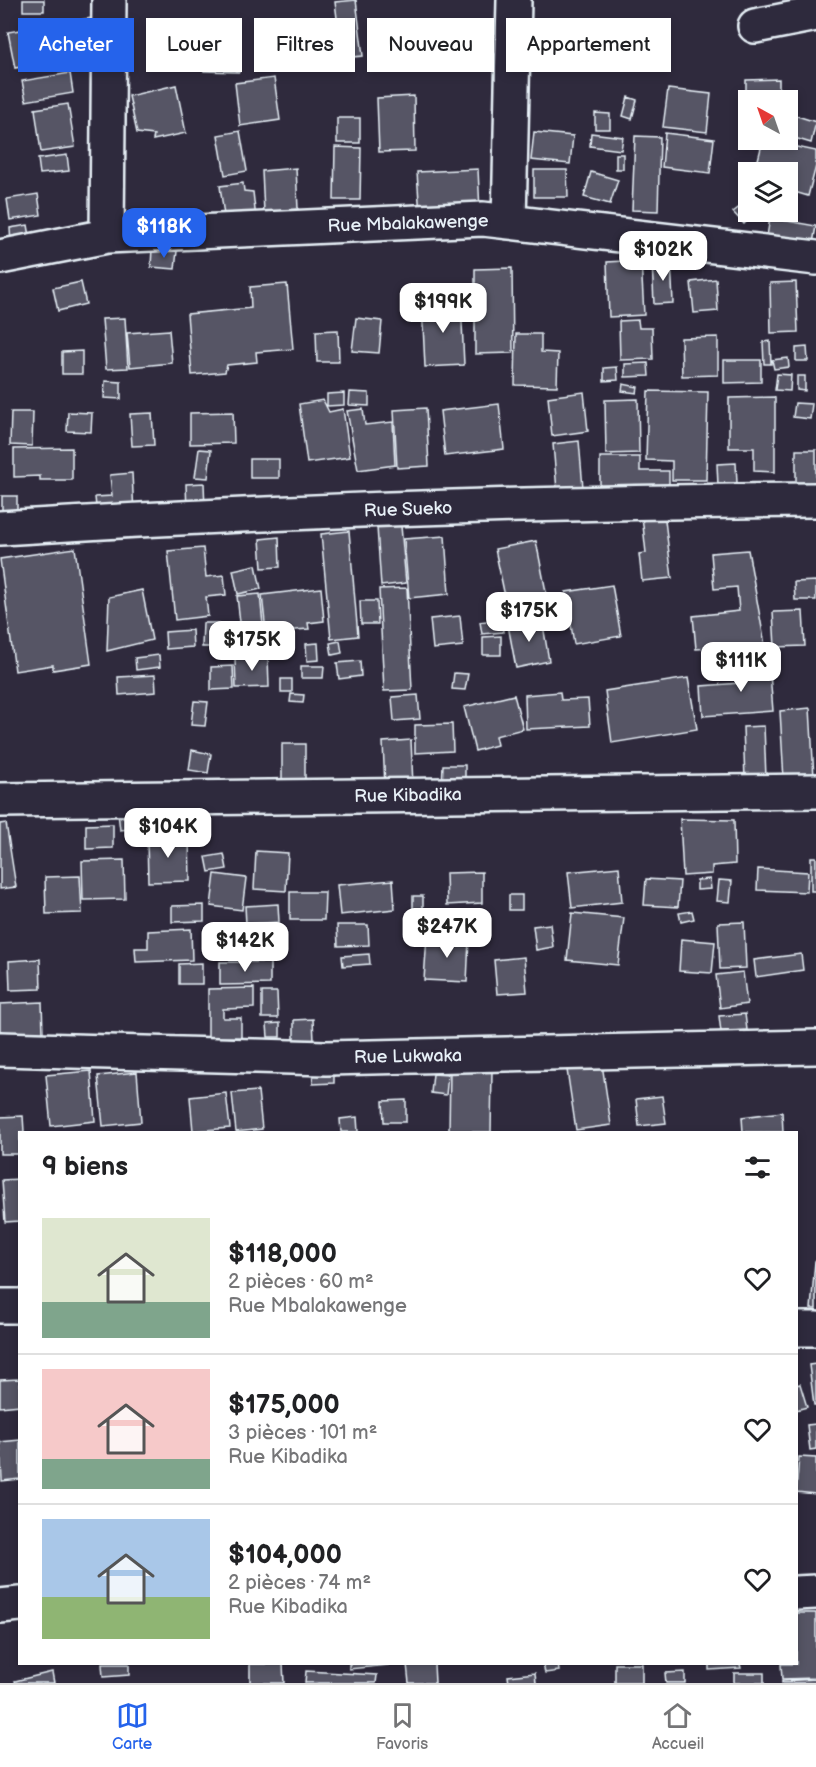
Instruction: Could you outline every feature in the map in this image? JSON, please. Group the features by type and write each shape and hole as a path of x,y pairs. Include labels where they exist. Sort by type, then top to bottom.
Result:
{"street":[{"path":"107,236 109,0"},
{"path":"509,222 514,0"},
{"path":"755,26 816,14"},
{"name":"Rue Mbalakawenge","path":"0,257 107,236 483,219 816,258"},
{"name":"Rue Sueko","path":"0,528 222,514 666,501 816,501"},
{"name":"Rue Kibadika","path":"0,800 816,791"},
{"name":"Rue Lukwaka","path":"0,1049 326,1058 816,1047"},
{"path":"0,1306 18,1306"},
{"path":"798,1329 816,1329"},
{"path":"798,1593 816,1592"},
{"path":"0,1605 18,1604"}],"building":[{"path":"23,0 44,0 44,11 23,11"},
{"path":"356,0 363,56 355,57 355,18 337,18 335,2"},
{"path":"18,30 18,67 15,68 8,32"},
{"path":"70,73 73,93 26,101 22,81"},
{"path":"274,78 280,120 240,126 235,83"},
{"path":"779,79 779,90 746,90 746,80"},
{"path":"176,85 186,133 153,140 154,135 137,133 129,96"},
{"path":"668,89 711,94 707,132 663,127"},
{"path":"414,96 415,151 379,152 377,98"},
{"path":"628,97 637,100 632,119 623,116"},
{"path":"68,104 75,147 41,152 35,109"},
{"path":"595,113 610,114 610,129 595,129"},
{"path":"798,116 816,122 811,143 798,139"},
{"path":"337,118 360,118 360,143 337,143"},
{"path":"240,131 247,171 225,175 218,135"},
{"path":"534,132 573,136 570,164 531,160"},
{"path":"591,133 623,137 621,150 590,146"},
{"path":"665,133 714,139 710,173 662,167"},
{"path":"635,136 660,137 658,211 632,210"},
{"path":"335,147 361,148 360,200 334,200"},
{"path":"798,147 816,151 816,166 808,196 798,193 798,162 758,162 760,150 798,150"},
{"path":"616,154 623,154 623,169 616,169"},
{"path":"67,155 69,171 40,174 38,159"},
{"path":"296,168 298,209 264,212 262,171"},
{"path":"478,169 480,211 420,215 417,172"},
{"path":"534,170 567,170 568,197 534,197"},
{"path":"591,172 618,180 610,204 584,197"},
{"path":"243,183 244,191 253,192 256,219 225,223 220,186"},
{"path":"38,194 41,215 10,220 7,199"},
{"path":"738,208 738,217 733,212"},
{"path":"769,222 793,222 816,226 811,255 765,248"},
{"path":"28,225 31,242 11,245 10,228"},
{"path":"152,248 177,251 175,269 151,267"},
{"path":"671,259 673,303 654,304 652,261"},
{"path":"641,260 644,315 609,317 607,262"},
{"path":"512,268 513,353 475,354 475,269"},
{"path":"716,279 718,311 694,313 691,282"},
{"path":"81,282 86,304 58,311 53,288"},
{"path":"796,282 798,332 771,333 770,283"},
{"path":"287,284 293,349 256,352 257,362 227,365 225,372 192,375 187,314 251,308 250,287"},
{"path":"461,301 464,365 425,367 422,303"},
{"path":"125,318 128,368 106,369 102,319"},
{"path":"356,318 382,321 379,353 352,351"},
{"path":"638,320 639,328 652,328 653,359 620,360 619,321"},
{"path":"169,330 172,363 130,367 127,333"},
{"path":"338,330 339,362 317,362 316,331"},
{"path":"516,334 541,334 541,352 558,353 557,386 515,385"},
{"path":"718,337 718,375 682,376 681,338"},
{"path":"770,341 771,364 764,364 763,342"},
{"path":"807,347 808,361 796,361 796,348"},
{"path":"82,351 82,374 62,374 62,352"},
{"path":"788,358 789,367 774,369 772,360"},
{"path":"724,360 761,360 761,382 724,383"},
{"path":"648,363 649,376 625,377 625,364"},
{"path":"617,367 618,380 604,381 604,368"},
{"path":"777,374 791,375 790,391 775,390"},
{"path":"797,376 805,376 805,391 797,390"},
{"path":"105,381 121,382 121,399 104,398"},
{"path":"623,384 638,387 637,393 622,391"},
{"path":"648,391 708,392 706,480 672,480 672,461 646,460"},
{"path":"350,392 369,393 369,406 349,405"},
{"path":"584,392 588,431 552,436 548,397"},
{"path":"344,393 344,405 327,406 327,394"},
{"path":"775,397 775,472 754,471 754,448 729,448 729,398"},
{"path":"638,399 639,453 606,454 605,400"},
{"path":"323,400 329,412 343,409 350,457 307,463 299,404"},
{"path":"795,403 812,404 810,419 793,417"},
{"path":"499,404 504,449 445,456 440,411"},
{"path":"426,408 429,466 397,468 394,410"},
{"path":"363,409 365,425 393,422 395,465 358,470 347,411"},
{"path":"11,412 33,412 32,446 10,445"},
{"path":"68,412 92,413 91,432 67,431"},
{"path":"233,412 234,443 190,444 190,413"},
{"path":"152,413 154,445 132,446 130,414"},
{"path":"579,441 583,488 557,490 553,444"},
{"path":"72,448 72,480 40,480 40,476 14,477 14,449"},
{"path":"199,449 211,450 208,478 195,477"},
{"path":"796,450 816,450 816,483 796,483"},
{"path":"600,457 640,457 640,471 669,471 669,486 600,487"},
{"path":"250,459 279,459 279,478 250,478"},
{"path":"736,463 737,483 718,485 717,464"},
{"path":"132,473 134,514 97,516 95,497 112,496 110,475"},
{"path":"204,483 205,510 187,511 186,484"},
{"path":"2,496 17,496 17,519 2,520"},
{"path":"664,512 672,578 642,581 639,554 646,553 642,516"},
{"path":"401,526 406,583 381,586 377,527"},
{"path":"349,531 358,636 331,639 321,534"},
{"path":"445,536 449,594 409,598 404,539"},
{"path":"279,537 280,567 262,568 260,539"},
{"path":"536,541 547,597 507,606 495,549"},
{"path":"75,548 91,664 53,670 53,665 15,671 0,559"},
{"path":"203,548 206,577 224,575 226,595 206,597 208,616 175,620 168,551"},
{"path":"748,550 765,645 696,649 693,616 739,611 737,587 714,589 711,553"},
{"path":"256,565 261,589 238,594 233,570"},
{"path":"816,581 816,600 795,600 794,582"},
{"path":"612,585 621,636 574,644 566,592"},
{"path":"321,588 324,621 308,623 309,629 266,632 262,595"},
{"path":"407,588 412,690 384,691 379,589"},
{"path":"142,590 152,640 107,651 109,597"},
{"path":"260,594 265,645 243,648 237,596"},
{"path":"360,601 377,601 378,624 361,624"},
{"path":"803,611 805,646 775,647 773,612"},
{"path":"460,616 463,646 433,649 430,619"},
{"path":"502,619 503,632 482,634 480,622"},
{"path":"542,619 549,661 516,668 508,625"},
{"path":"203,623 219,623 220,647 202,647"},
{"path":"235,626 237,649 223,650 222,628"},
{"path":"192,630 193,647 166,649 165,632"},
{"path":"501,636 501,655 483,655 483,637"},
{"path":"340,641 342,653 332,655 330,643"},
{"path":"318,643 319,660 307,661 306,644"},
{"path":"159,655 160,667 136,670 135,658"},
{"path":"268,657 269,687 236,688 235,658"},
{"path":"360,661 361,676 339,679 337,663"},
{"path":"769,661 773,711 703,716 701,686 740,683 739,664"},
{"path":"233,666 234,689 211,690 211,667"},
{"path":"301,666 324,666 323,678 301,678"},
{"path":"454,673 468,674 465,690 452,689"},
{"path":"155,675 156,692 119,695 118,677"},
{"path":"688,678 697,729 612,743 605,691"},
{"path":"281,679 292,679 292,692 281,692"},
{"path":"560,692 561,700 588,699 590,726 526,729 525,695"},
{"path":"291,694 304,695 303,703 290,702"},
{"path":"418,695 420,719 394,721 392,697"},
{"path":"514,695 523,729 495,736 497,745 475,751 464,707"},
{"path":"194,701 208,702 205,726 191,725"},
{"path":"810,708 814,778 784,780 780,711"},
{"path":"452,724 453,751 415,753 415,725"},
{"path":"764,726 766,778 745,779 743,727"},
{"path":"411,740 413,786 385,788 383,742"},
{"path":"282,744 305,744 305,781 282,782"},
{"path":"192,750 211,754 208,773 189,770"},
{"path":"443,765 465,765 465,788 442,788"},
{"path":"128,812 130,829 120,830 118,813"},
{"path":"680,819 734,820 735,864 712,866 712,874 683,876"},
{"path":"6,823 16,887 0,889 0,824"},
{"path":"113,824 113,848 86,849 86,825"},
{"path":"147,837 189,837 190,881 148,882"},
{"path":"256,851 288,853 286,891 254,889"},
{"path":"224,854 227,869 209,872 206,857"},
{"path":"811,857 816,857 816,891 811,891"},
{"path":"124,860 125,899 83,900 82,861"},
{"path":"619,867 622,902 572,908 568,872"},
{"path":"758,869 808,872 807,892 757,890"},
{"path":"482,872 482,903 447,905 446,873"},
{"path":"215,874 246,878 242,910 211,906"},
{"path":"80,876 82,913 46,914 45,877"},
{"path":"646,879 680,881 678,907 644,905"},
{"path":"710,879 711,889 697,890 697,880"},
{"path":"393,880 395,909 340,915 337,885"},
{"path":"719,880 732,881 730,902 717,901"},
{"path":"290,892 325,892 324,920 290,920"},
{"path":"509,895 522,895 522,910 509,910"},
{"path":"413,896 423,896 423,916 413,916"},
{"path":"278,904 279,922 246,924 245,906"},
{"path":"204,905 204,921 172,922 172,906"},
{"path":"692,911 694,919 681,922 679,913"},
{"path":"572,913 624,918 618,965 567,960"},
{"path":"744,922 746,968 720,969 718,923"},
{"path":"550,924 553,947 536,950 533,926"},
{"path":"337,925 368,925 369,945 338,946"},
{"path":"191,929 192,960 136,962 135,948 148,948 148,931"},
{"path":"229,929 273,929 273,949 229,950"},
{"path":"427,936 469,939 467,982 424,980"},
{"path":"681,939 715,942 712,973 679,971"},
{"path":"228,946 228,958 218,958 218,947"},
{"path":"369,954 370,964 343,966 342,956"},
{"path":"801,954 803,970 756,977 754,960"},
{"path":"524,957 527,992 497,994 494,960"},
{"path":"40,959 41,989 10,990 9,961"},
{"path":"220,962 270,962 270,984 220,985"},
{"path":"202,963 202,984 179,984 179,964"},
{"path":"743,972 747,1004 720,1008 716,975"},
{"path":"254,988 254,1008 223,1009 223,1018 241,1018 241,1037 208,1038 208,989"},
{"path":"262,992 277,992 278,1018 262,1018"},
{"path":"42,1002 43,1033 0,1034 0,1004"},
{"path":"745,1014 747,1030 721,1032 719,1016"},
{"path":"313,1019 314,1041 294,1041 294,1020"},
{"path":"280,1023 280,1037 268,1037 267,1024"},
{"path":"601,1057 611,1125 576,1130 566,1063"},
{"path":"312,1067 334,1067 334,1083 313,1084"},
{"path":"450,1069 492,1070 491,1131 449,1131"},
{"path":"91,1071 95,1121 51,1126 46,1075"},
{"path":"137,1072 141,1122 103,1126 98,1076"},
{"path":"433,1074 448,1075 446,1095 431,1093"},
{"path":"258,1091 262,1129 236,1131 232,1093"},
{"path":"226,1093 230,1128 193,1131 190,1097"},
{"path":"662,1096 666,1123 639,1126 636,1099"},
{"path":"406,1100 406,1122 384,1122 383,1101"},
{"path":"782,1112 783,1131 743,1131 742,1117"},
{"path":"23,1116 24,1131 18,1131 18,1154 0,1154 0,1117"},
{"path":"357,1117 358,1131 341,1131 340,1119"},
{"path":"18,1179 18,1221 5,1222 2,1180"},
{"path":"815,1261 816,1309 811,1309"},
{"path":"816,1364 816,1405 814,1405 809,1365"},
{"path":"18,1379 18,1405 0,1407 0,1380"},
{"path":"798,1384 800,1384 807,1407 798,1409"},
{"path":"816,1424 816,1449 810,1450 807,1425"},
{"path":"18,1440 18,1479 2,1481 0,1442"},
{"path":"799,1457 816,1458 816,1494 798,1492"},
{"path":"798,1613 816,1613 816,1678 782,1679 781,1665 798,1665"},
{"path":"102,1665 129,1665 129,1675 103,1677"},
{"path":"250,1665 283,1665 284,1683 250,1683"},
{"path":"349,1665 388,1665 349,1669"},
{"path":"407,1665 434,1665 435,1683 409,1683"},
{"path":"543,1665 558,1665 559,1671 545,1673"},
{"path":"615,1665 642,1665 642,1683 615,1683"},
{"path":"709,1665 740,1665 741,1668 709,1670"},
{"path":"306,1671 377,1675 376,1683 305,1683"},
{"path":"52,1672 54,1683 16,1683 15,1681"},
{"path":"685,1672 685,1683 666,1683 665,1673"},
{"path":"535,1673 536,1683 509,1683 508,1676"},
{"path":"734,1673 764,1673 764,1683 734,1683"},
{"path":"816,1679 816,1683 782,1683 782,1681"}]}
